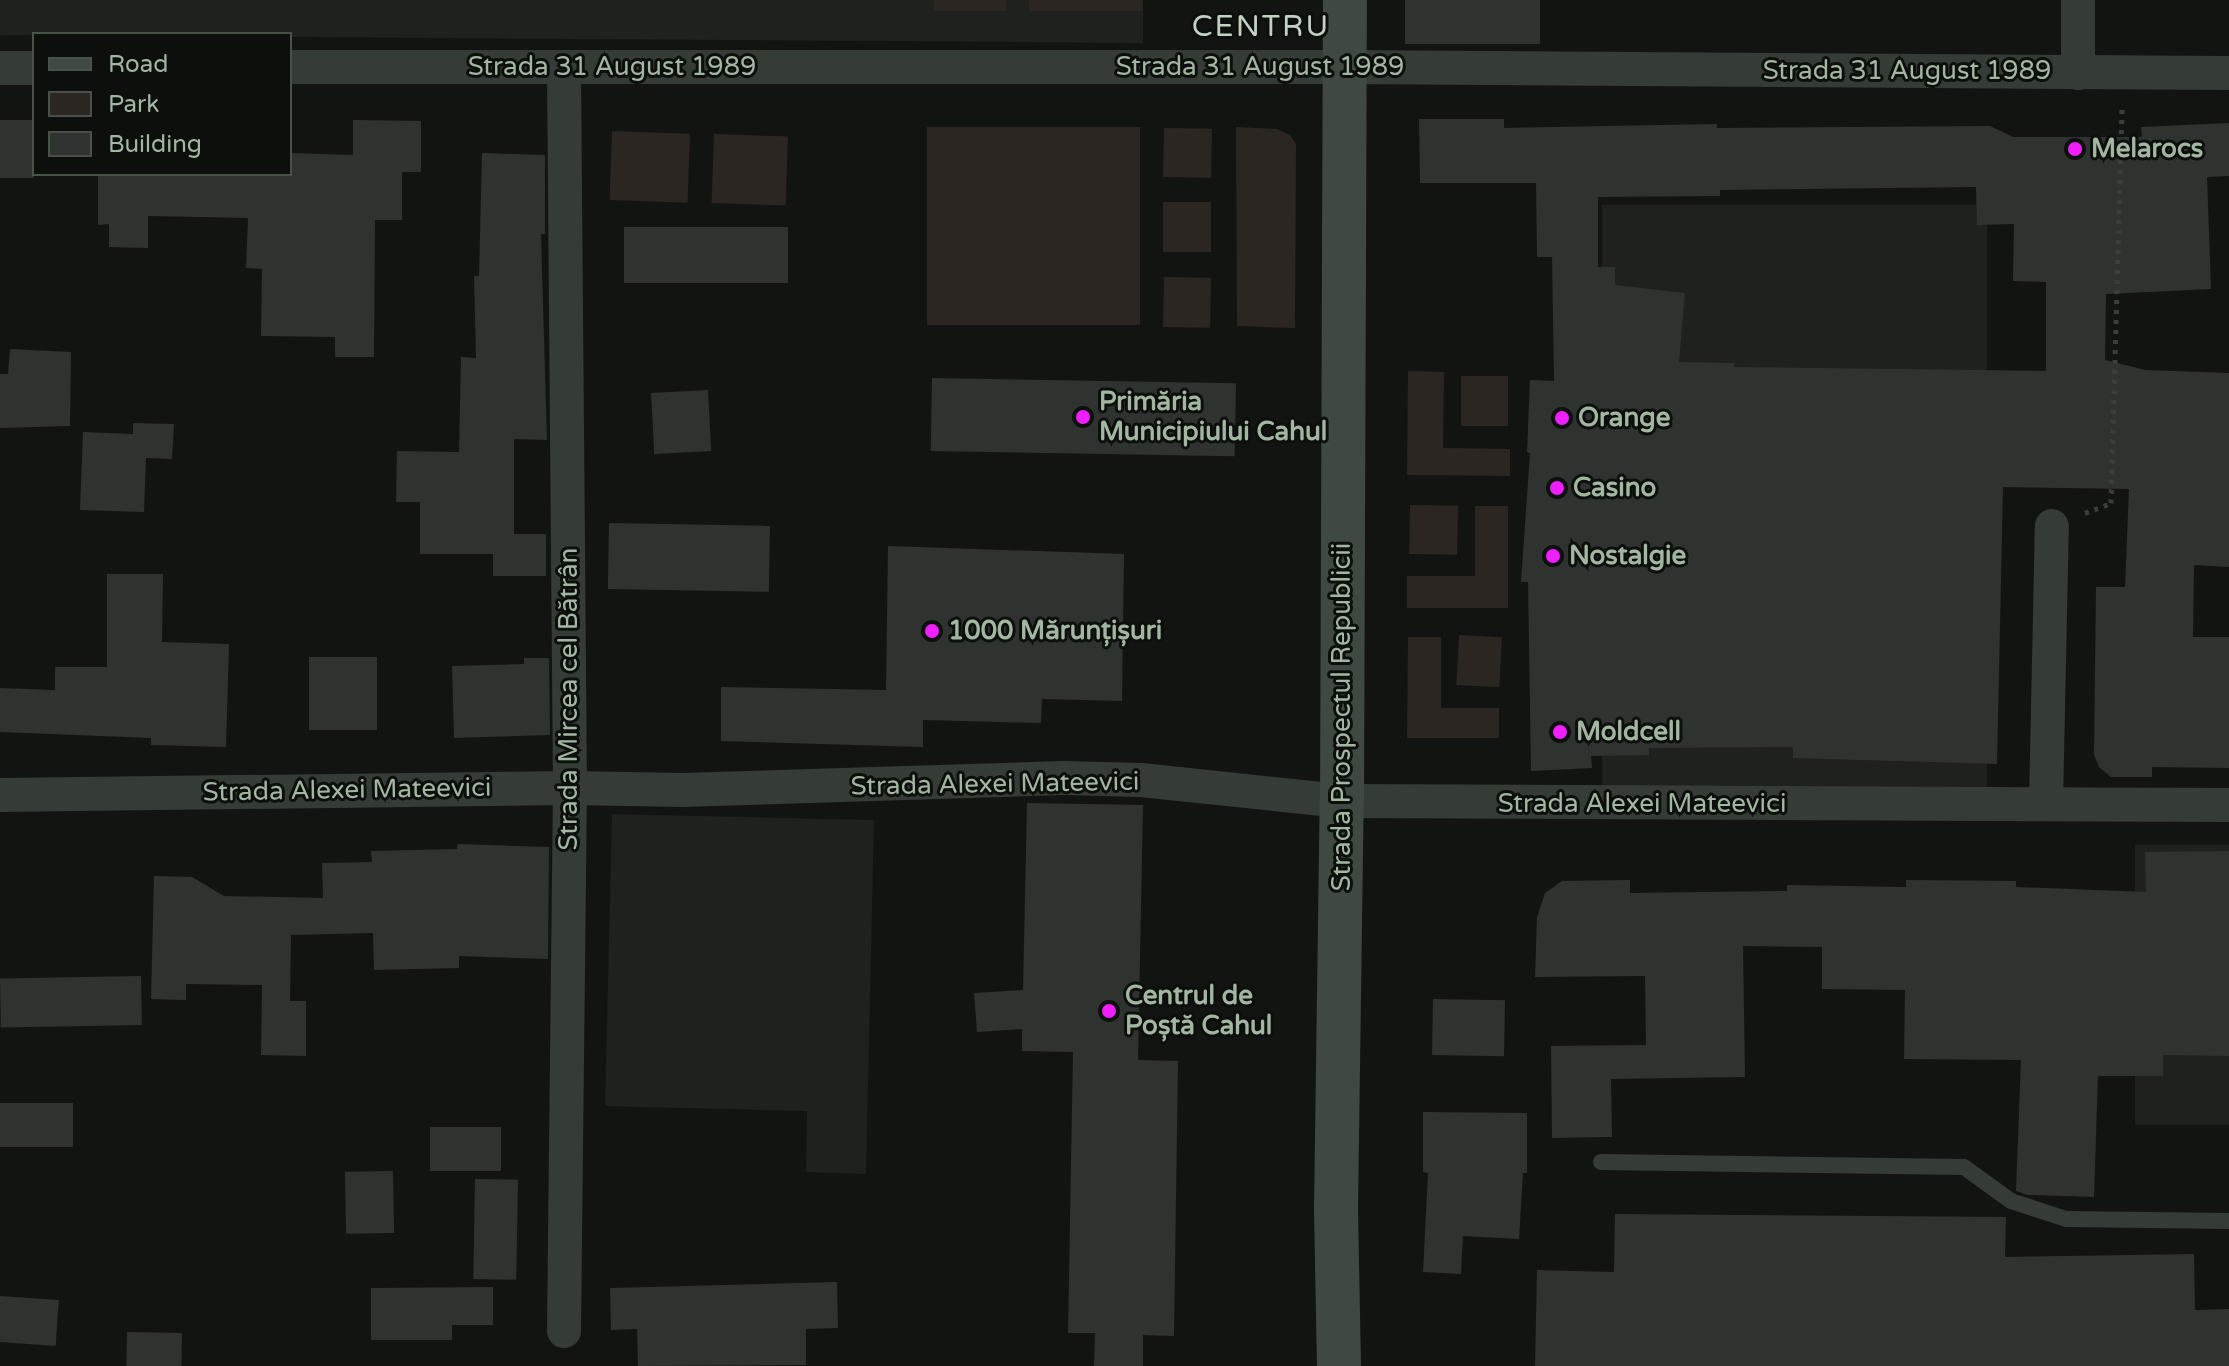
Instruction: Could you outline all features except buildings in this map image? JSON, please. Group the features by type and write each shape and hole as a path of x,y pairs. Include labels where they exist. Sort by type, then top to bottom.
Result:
{"main road":[{"name":"Strada Prospectul Republicii","path":"1339,1366 1336,1210 1342,801 1345,0"}],"street":[{"path":"2078,0 2078,73"},
{"name":"Strada 31 August 1989","path":"292,67 1344,67 2229,73"},
{"name":"Strada Mircea cel Bătrân","path":"564,67 570,788 564,1331"},
{"path":"0,68 32,68"},
{"path":"2046,804 2052,526"},
{"name":"Strada Alexei Mateevici","path":"0,795 838,787 1064,778 1141,780 1342,801 2229,805"}],"lane":[{"path":"1601,1162 1964,1167 2011,1201 2066,1219 2229,1221"}],"path":[{"path":"2052,526 2111,503 2123,72"}],"shaded area":[{"path":"0,0 1143,0 1143,43 292,37 292,32 32,32 32,35 0,35"},
{"path":"1602,205 1987,205 1987,787 1602,787"},
{"path":"612,814 874,820 866,1174 806,1172 807,1111 605,1106"},
{"path":"2135,845 2229,845 2229,1125 2135,1125"}],"green space":[{"path":"934,0 1006,0 1006,11 934,11"},
{"path":"1029,0 1143,0 1143,11 1029,11"},
{"path":"927,127 1140,127 1140,325 927,325"},
{"path":"1236,127 1277,129 1290,135 1296,144 1295,328 1237,326"},
{"path":"1164,128 1212,129 1211,178 1163,177"},
{"path":"612,131 690,134 688,203 610,200"},
{"path":"714,134 788,137 786,206 712,203"},
{"path":"1163,202 1211,202 1211,252 1163,252"},
{"path":"1164,277 1211,278 1210,328 1163,327"},
{"path":"1408,371 1444,372 1443,448 1510,449 1510,476 1407,475"},
{"path":"1461,376 1508,376 1508,426 1461,426"},
{"path":"1410,505 1458,506 1457,555 1409,554"},
{"path":"1475,506 1508,506 1508,608 1407,608 1407,576 1475,576"},
{"path":"1459,635 1502,637 1499,687 1456,685"},
{"path":"1408,637 1441,637 1441,708 1499,708 1499,738 1407,738"}],"place":[{"name":"Melarocs","path":"2075,149"},
{"name":"Primăria Municipiului Cahul","path":"1083,417"},
{"name":"Orange","path":"1562,418"},
{"name":"Casino","path":"1557,488"},
{"name":"Nostalgie","path":"1553,556"},
{"name":"1000 Mărunțișuri","path":"932,631"},
{"name":"Moldcell","path":"1560,732"},
{"name":"Centrul de Poștă Cahul","path":"1109,1011"}],"district":[{"name":"CENTRU","path":"1261,27"}]}
